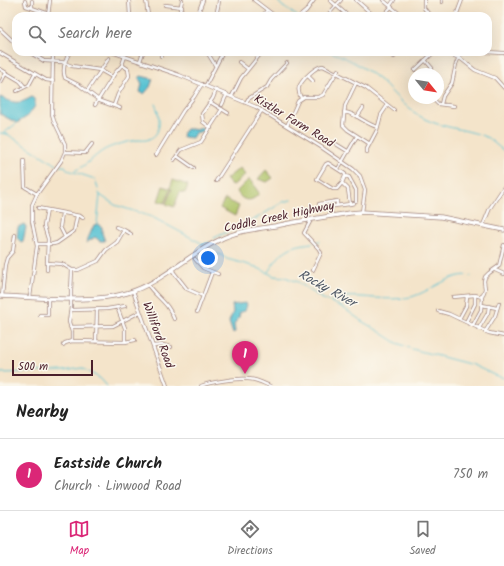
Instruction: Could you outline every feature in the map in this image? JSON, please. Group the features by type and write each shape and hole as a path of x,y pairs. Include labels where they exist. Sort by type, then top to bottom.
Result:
{"main road":[{"name":"Coddle Creek Highway","path":"1,296 71,299 107,297 133,291 172,270 205,248 227,236 312,219 362,212 441,216 504,230"}],"street":[{"path":"49,12 50,0"},
{"path":"129,0 130,12"},
{"path":"146,0 148,12"},
{"path":"180,12 182,0"},
{"path":"198,12 203,0"},
{"path":"217,12 219,0"},
{"path":"254,0 270,12"},
{"path":"305,12 314,0"},
{"path":"330,0 343,12"},
{"path":"331,12 341,0"},
{"path":"356,0 370,12"},
{"path":"383,0 398,12"},
{"path":"386,12 394,0"},
{"path":"424,0 424,8 427,12"},
{"path":"458,12 462,0"},
{"path":"25,1 26,6 42,12"},
{"path":"32,1 32,8"},
{"path":"165,5 182,7"},
{"path":"0,29 12,40"},
{"path":"492,52 504,53"},
{"path":"0,53 46,80 53,81"},
{"path":"36,56 44,61 65,62 72,66 100,70 112,77"},
{"path":"30,297 37,244 32,209 37,194 61,161 65,152 65,144 53,117 53,56"},
{"path":"68,56 65,62 65,78 99,100 120,108"},
{"path":"96,105 112,77 122,65 125,56"},
{"name":"Kistler Farm Road","path":"125,56 204,84 262,110 343,162 357,172 363,181 366,196 362,212"},
{"path":"140,61 142,56"},
{"path":"209,56 215,65"},
{"path":"156,155 183,111 204,84 221,56"},
{"path":"232,96 238,82 259,56"},
{"path":"417,68 430,56"},
{"path":"455,56 475,70 494,78 504,88"},
{"path":"87,91 109,58"},
{"path":"444,95 452,83 456,64 459,58"},
{"path":"425,60 432,68"},
{"path":"239,62 248,69"},
{"path":"246,103 248,99 267,87 287,63"},
{"path":"114,106 118,94 129,76 128,69 122,65"},
{"path":"300,98 299,87 316,68 326,66 338,71 366,88 394,110"},
{"path":"0,69 20,81 25,87"},
{"path":"287,126 296,103 300,98 318,97 323,95 338,71"},
{"path":"1,82 6,73"},
{"path":"17,91 30,83 35,74"},
{"path":"308,76 313,81"},
{"path":"356,83 346,103 343,125 344,128 370,144"},
{"path":"211,128 205,124 202,116 216,90"},
{"path":"222,105 227,94"},
{"path":"210,102 228,113"},
{"path":"441,104 454,106"},
{"path":"367,152 378,127 381,115 387,106"},
{"path":"357,117 363,108"},
{"path":"174,160 183,149 201,142 222,109"},
{"path":"216,182 262,110"},
{"path":"344,112 350,113 373,126 378,127"},
{"path":"338,169 357,136"},
{"path":"65,152 85,153 92,144"},
{"path":"336,144 349,152"},
{"path":"177,156 194,168"},
{"path":"24,161 25,186 37,194"},
{"path":"338,205 337,201 319,205 319,208 350,204 355,202 355,186 349,177 345,176 345,174 327,163 317,178 335,189 342,183 345,176"},
{"path":"342,183 348,189 350,204"},
{"path":"483,225 490,208 504,187"},
{"path":"330,206 332,216"},
{"path":"38,208 83,218"},
{"path":"47,210 44,226 48,240 47,270"},
{"path":"62,213 60,227 65,237"},
{"path":"37,244 54,244 65,237 74,229 77,216"},
{"path":"312,219 304,233 321,253 313,270"},
{"path":"116,227 131,234"},
{"path":"47,264 62,264 72,270 78,270 98,261 106,250 117,242 124,230"},
{"path":"1,296 5,266 7,258 14,251 15,235"},
{"path":"472,325 481,310 482,296 485,289 485,277 499,265 504,245"},
{"path":"195,259 194,257 198,253"},
{"path":"189,258 195,259 201,267 218,274"},
{"path":"72,270 71,309 69,322 72,341"},
{"path":"172,270 187,289 203,296"},
{"path":"495,270 504,274"},
{"path":"197,312 212,272"},
{"path":"148,284 168,306 174,319"},
{"name":"Williford Road","path":"133,291 167,386"},
{"path":"453,297 475,295 482,296"},
{"path":"466,322 475,304 475,295"},
{"path":"459,319 466,306 467,296"},
{"path":"40,315 48,315 48,298"},
{"path":"485,332 492,321 499,303"},
{"path":"482,305 497,308"},
{"path":"71,309 96,310 125,306"},
{"path":"479,328 488,313 489,306"},
{"path":"117,307 125,328 124,342"},
{"path":"96,310 96,342"},
{"path":"438,311 449,314 485,332 504,336"},
{"path":"70,326 113,326 140,312"},
{"path":"63,345 72,341 124,342 135,340"},
{"path":"153,346 163,345 171,347"},
{"path":"201,386 212,382 247,378 270,386"}],"green space":[{"path":"240,168 245,175 232,186 226,179"},
{"path":"266,170 273,178 267,182 258,179"},
{"path":"173,180 188,185 185,193 180,192 174,207 166,204 172,189 170,188"},
{"path":"248,180 250,180 259,193 250,200 241,197 237,191"},
{"path":"163,186 171,189 165,203 158,201"},
{"path":"225,199 239,206 235,216 220,208"}],"water":[{"path":"141,76 153,79 150,87 144,94 140,92 142,84 139,78"},
{"path":"0,97 9,101 19,102 32,97 35,100 35,106 28,116 17,123 0,114"},
{"path":"201,128 205,130 195,133 192,138 183,137 182,134 186,129 196,130"},
{"path":"24,224 26,227 23,241 21,242 17,238 18,227"},
{"path":"97,224 102,227 102,233 105,241 100,241 95,237 86,243 94,225"},
{"path":"247,304 245,311 240,312 239,317 234,324 235,332 233,334 229,322 233,312 232,305"}],"waterway":[{"path":"277,0 282,6 291,12"},
{"path":"340,56 352,61 373,75 408,108 419,116 431,122 481,135 488,138 504,151"},
{"path":"74,171 108,148 137,140 146,140 157,133 159,118 155,104"},
{"path":"4,133 17,123"},
{"name":"Rocky River","path":"0,133 7,134 57,165"},
{"name":"Rocky River","path":"60,166 65,166 68,170 95,179 98,189"},
{"name":"Rocky River","path":"99,193 115,205 152,217 203,244 205,247"},
{"path":"97,224 100,195"},
{"path":"214,238 257,218 283,202 291,200"},
{"path":"315,242 320,241"},
{"name":"Rocky River","path":"203,244 210,242"},
{"path":"268,272 281,254 290,248 312,243"},
{"name":"Rocky River","path":"206,250 221,255 227,259 256,267 274,276 285,277 298,282 321,298 342,307 397,343 412,349 473,365 504,378"},
{"path":"331,301 343,297 385,299 411,297 457,276 471,276"},
{"path":"0,373 64,371 82,368 101,379 107,386"}],"place":[{"name":"Eastside Church","path":"245,374"}]}
